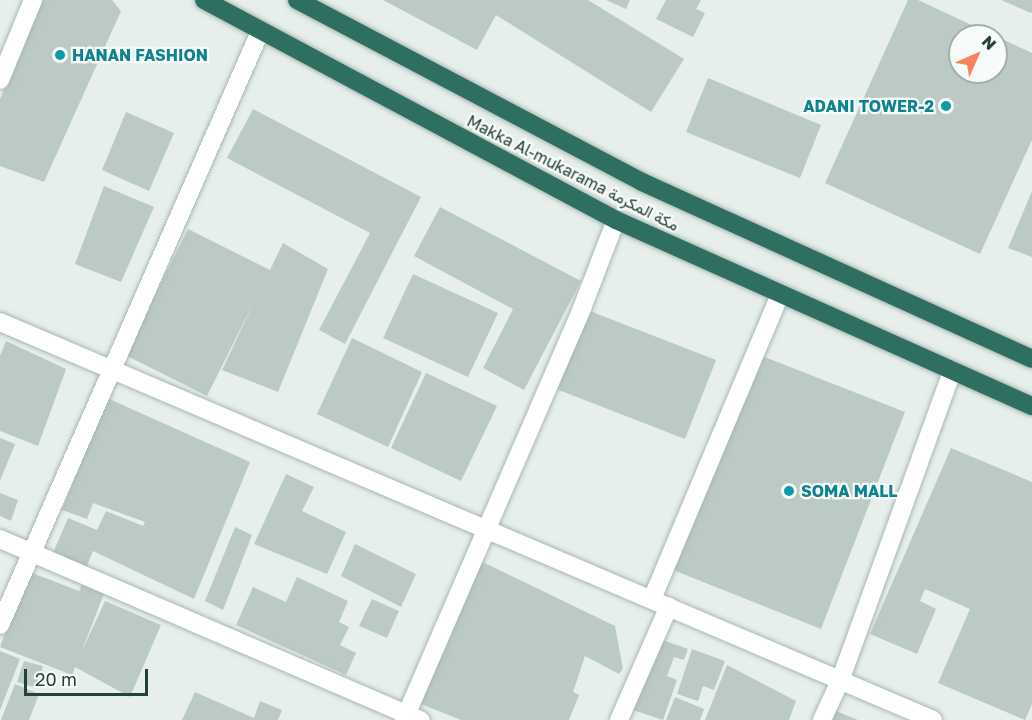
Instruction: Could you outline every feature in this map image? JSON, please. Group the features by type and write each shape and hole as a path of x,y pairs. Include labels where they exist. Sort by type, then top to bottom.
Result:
{"highway":[{"name":"Makka Al-mukarama مكة المكرمة","path":"204,0 260,32 616,220 1032,406"},
{"name":"Makka Al-mukarama مكة المكرمة","path":"297,0 642,182 1032,359"}],"street":[{"path":"0,80 33,0"},
{"path":"0,625 260,32"},
{"path":"0,539 410,718 486,527 616,220"},
{"path":"652,598 780,294"},
{"path":"0,322 486,527 933,720"},
{"path":"822,720 840,681 952,371"},
{"path":"619,720 669,606"}],"building":[{"name":"HANAN FASHION","path":"42,0 112,0 121,11 44,182 0,166 0,99"},
{"path":"383,0 588,0 684,59 651,112 496,15 477,50"},
{"path":"606,0 630,0 626,9"},
{"path":"666,0 701,0 696,9 705,13 693,37 656,19"},
{"name":"ADANI TOWER-2","path":"908,0 918,0 969,24 948,24 948,84 1008,84 1008,42 1032,53 1032,140 980,254 825,183"},
{"path":"1001,0 1032,0 1032,11 1031,13"},
{"path":"708,78 821,125 800,178 686,132"},
{"path":"253,109 421,197 345,344 319,330 370,233 227,158"},
{"path":"126,112 174,133 149,191 102,170"},
{"path":"104,186 154,207 121,282 75,264"},
{"path":"1032,191 1032,257 1008,248"},
{"path":"440,207 581,281 524,390 483,368 513,309 414,256"},
{"path":"188,229 270,270 283,243 328,269 278,392 222,370 255,300 207,396 125,355"},
{"path":"413,274 498,313 468,377 383,338"},
{"path":"582,308 716,360 685,439 551,387"},
{"path":"352,338 422,372 388,447 317,414"},
{"path":"6,341 66,369 38,446 0,431 0,356"},
{"name":"SOMA MALL","path":"757,354 905,412 821,629 673,570"},
{"path":"426,373 497,406 461,481 391,448"},
{"path":"107,398 250,462 194,599 93,551 86,568 53,553 68,518 97,530 106,511 143,526 145,522 93,503 87,519 62,510"},
{"path":"0,438 15,444 0,481"},
{"path":"951,448 1032,482 1032,704 1025,720 938,683 970,609 925,589 920,601 936,609 917,654 870,634"},
{"path":"286,474 314,487 302,511 346,532 327,574 254,544"},
{"path":"0,493 18,500 11,521 0,516"},
{"path":"235,527 252,535 223,610 205,601"},
{"path":"355,544 416,574 401,607 341,576"},
{"path":"470,556 615,626 623,669 619,674 585,656 573,692 579,695 569,720 461,720 411,700"},
{"path":"27,571 79,591 87,575 107,586 81,653 105,601 161,625 130,697 75,667 72,675 0,647"},
{"path":"297,577 348,601 339,622 349,627 340,645 356,653 346,675 236,625 253,587 286,602"},
{"path":"372,599 399,611 387,638 359,626"},
{"path":"654,637 688,649 684,660 674,657 667,676 677,680 663,720 627,708"},
{"path":"692,649 725,661 714,690 703,686 698,701 677,694"},
{"path":"0,651 20,659 0,710"},
{"path":"24,661 43,666 37,688 17,682"},
{"path":"727,665 796,701 789,720 705,720"},
{"path":"15,684 39,694 29,720 1,720"},
{"path":"195,692 254,718 260,701 282,710 278,720 182,720"},
{"path":"675,697 704,709 700,720 666,720"},
{"path":"836,711 858,720 832,720"}],"place":[{"name":"HANAN FASHION","path":"60,55"},
{"name":"ADANI TOWER-2","path":"946,106"},
{"name":"SOMA MALL","path":"789,491"}]}
